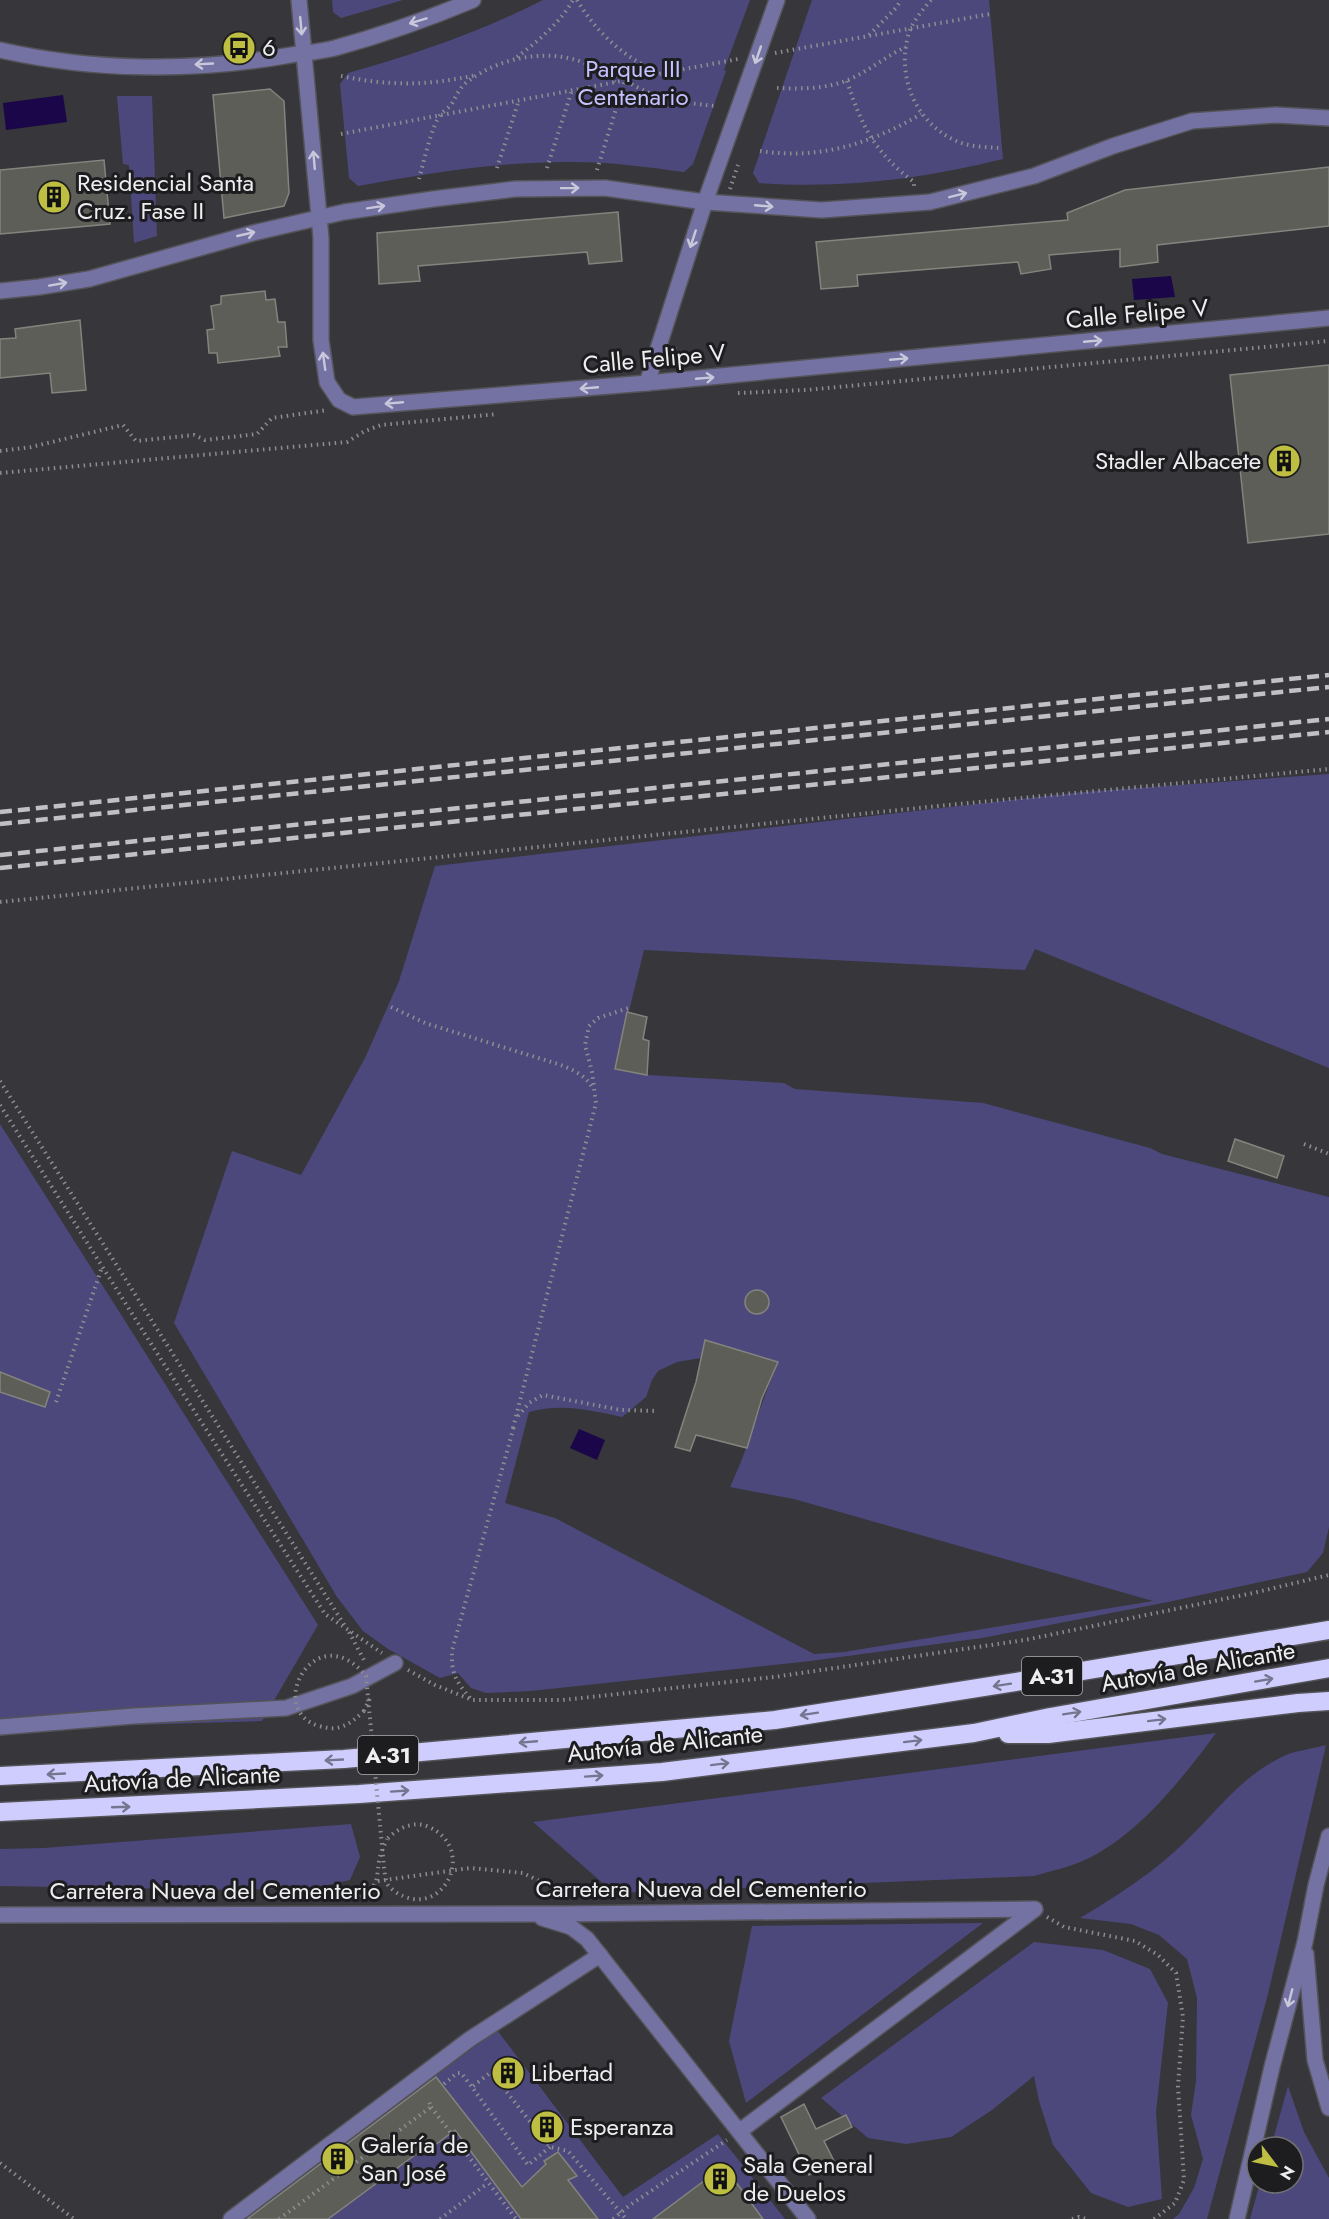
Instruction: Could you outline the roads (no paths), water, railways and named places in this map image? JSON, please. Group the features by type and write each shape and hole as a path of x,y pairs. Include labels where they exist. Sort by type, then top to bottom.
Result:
{"highway":[{"name":"Autovía de Alicante","path":"0,1776 344,1759 775,1720 1329,1630"},
{"name":"Autovía de Alicante","path":"0,1812 359,1794 662,1772 974,1733 1050,1717 1329,1668"},
{"path":"974,1733 1048,1734 1329,1701"}],"street":[{"path":"299,0 319,219"},
{"path":"0,50 81,64 141,67 243,63 334,48 437,16 473,0"},
{"path":"647,383 705,202 777,0"},
{"path":"0,291 88,279 218,241 344,212 421,200 515,189 605,188 705,202 822,210 930,202 1034,176 1113,146 1192,122 1276,115 1329,118"},
{"name":"Calle Felipe V","path":"319,219 321,340 327,382 339,400 352,407 647,383 1329,318"},
{"path":"0,1726 286,1708 352,1686 395,1663"},
{"path":"1237,2219 1329,1836"},
{"name":"Carretera Nueva del Cementerio","path":"0,1915 1035,1910 740,2131"},
{"path":"535,1913 545,1919 571,1927 587,1939 808,2219"},
{"path":"1305,1942 1315,2060 1329,2108"},
{"path":"231,2219 470,2039 600,1955"}],"railway":[{"path":"0,812 1329,675"},
{"path":"0,824 1329,687"},
{"path":"0,855 1329,719"},
{"path":"0,868 1329,732"}],"place":[{"name":"6","path":"239,48"},
{"name":"Residencial Santa Cruz. Fase II","path":"54,197"},
{"name":"Stadler Albacete","path":"1284,461"},
{"name":"Libertad","path":"508,2073"},
{"name":"Esperanza","path":"547,2127"},
{"name":"Galería de San José","path":"338,2159"},
{"name":"Sala General de Duelos","path":"720,2179"}],"park label":[{"name":"Parque III Centenario","path":"633,83"}]}
